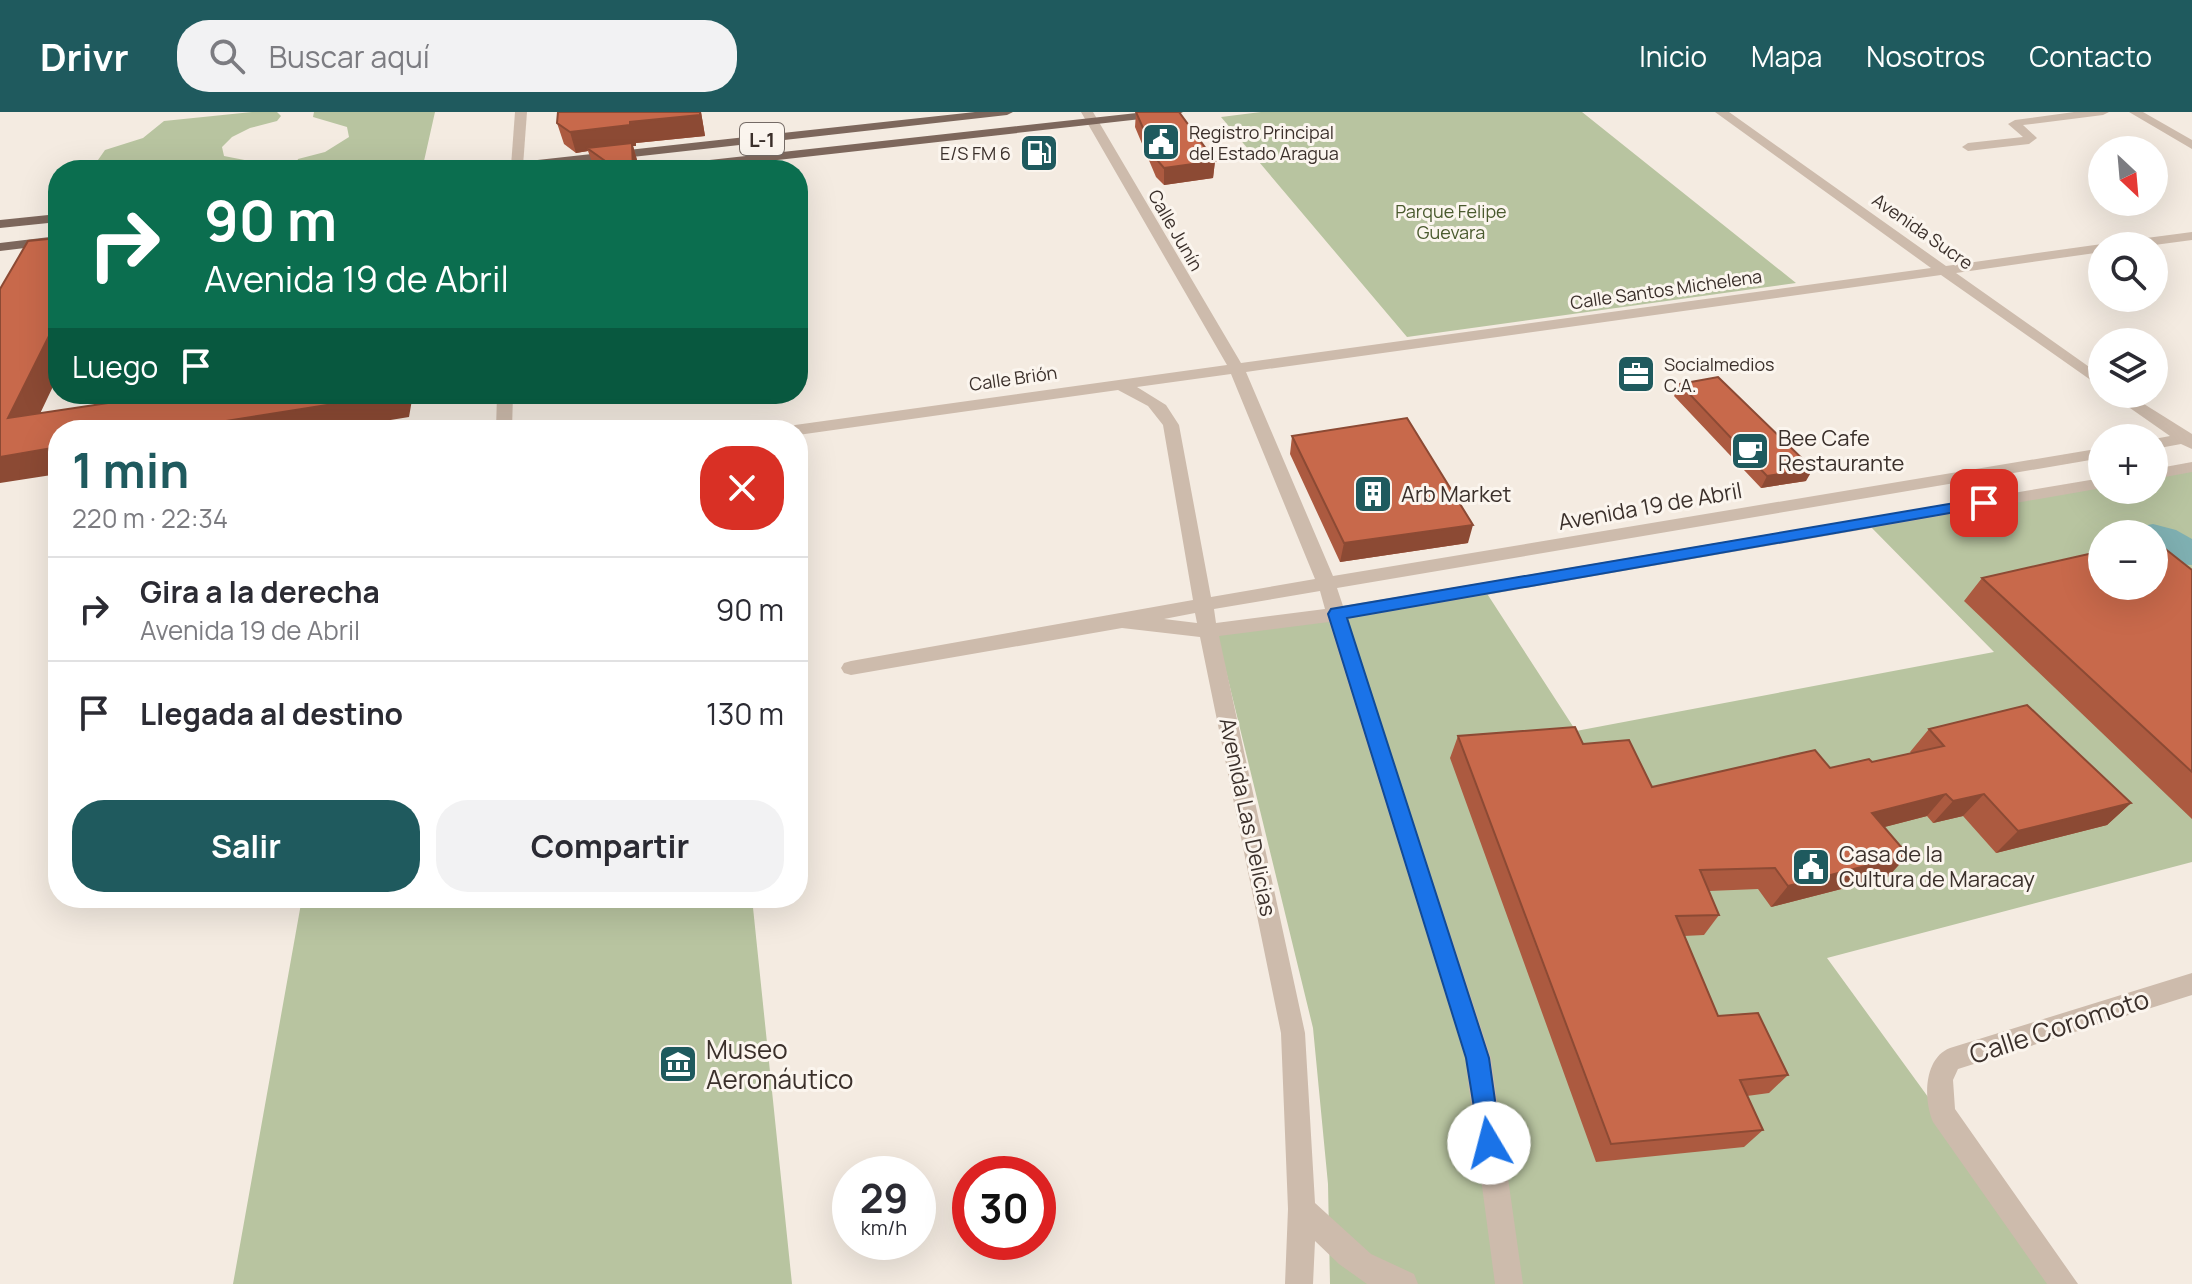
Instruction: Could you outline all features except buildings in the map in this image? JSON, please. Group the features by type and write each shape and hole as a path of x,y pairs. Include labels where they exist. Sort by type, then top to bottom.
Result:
{"main road":[{"name":"L-1","path":"586,160 1007,112"},
{"name":"L-1","path":"735,160 1089,116 1177,112"},
{"path":"0,224 48,219"},
{"path":"0,247 48,241"}],"street":[{"path":"517,160 521,112"},
{"name":"Avenida Sucre","path":"1721,112 2088,373"},
{"path":"1968,147 2029,140 2031,138 2014,124 2019,122 2103,112"},
{"path":"2135,112 2192,145"},
{"name":"Calle Junín","path":"1089,116 1236,367"},
{"path":"2168,239 2192,236"},
{"name":"Calle Santos Michelena","path":"1236,367 2088,250"},
{"path":"1236,367 1327,585 1478,1058 1509,1284"},
{"name":"Calle Brión","path":"808,428 1236,367"},
{"name":"Avenida Las Delicias","path":"1116,383 1158,404 1170,419 1206,604 1208,631 1293,1033 1302,1209 1299,1284"},
{"path":"2139,408 2188,440 2192,468 2168,472"},
{"path":"2168,442 2188,440"},
{"name":"Avenida 19 de Abril","path":"1122,621 1206,604 2088,455"},
{"path":"851,668 1122,621 1208,631 1337,614 2088,485"},
{"name":"Calle Coromoto","path":"2064,1284 1942,1113 1940,1078 1950,1060 2192,984"},
{"path":"1302,1209 1357,1262 1385,1280 1404,1284"}],"green space":[{"path":"252,112 277,112 281,116 277,121 250,128 232,137 222,147 224,156 245,160 98,160 105,150 143,138 164,121"},
{"path":"314,112 435,112 424,160 298,160 325,152 349,137 347,127 313,117"},
{"name":"Parque Felipe Guevara","path":"1261,112 1582,112 1796,283 1407,337 1221,117"},
{"path":"2192,468 2192,862 1827,958 2064,1284 1330,1284 1328,1184 1313,1028 1216,630 1484,589 1576,731 1994,652 1867,523 2088,485 2088,504 2168,504 2168,472"},
{"path":"300,908 753,908 792,1284 233,1284"}],"water":[{"path":"2168,528 2192,539 2192,565 2168,561"}],"place":[{"name":"Registro Principal del Estado Aragua","path":"1161,142"},
{"name":"E/S FM 6","path":"1039,153"},
{"name":"Socialmedios C.A.","path":"1636,374"},
{"name":"Bee Cafe Restaurante","path":"1750,451"},
{"name":"Arb Market","path":"1373,494"},
{"name":"Casa de la Cultura de Maracay","path":"1811,867"},
{"name":"Museo Aeronáutico","path":"678,1064"}],"route":[{"path":"1489,1143 1478,1058 1337,614 1984,503"}]}
